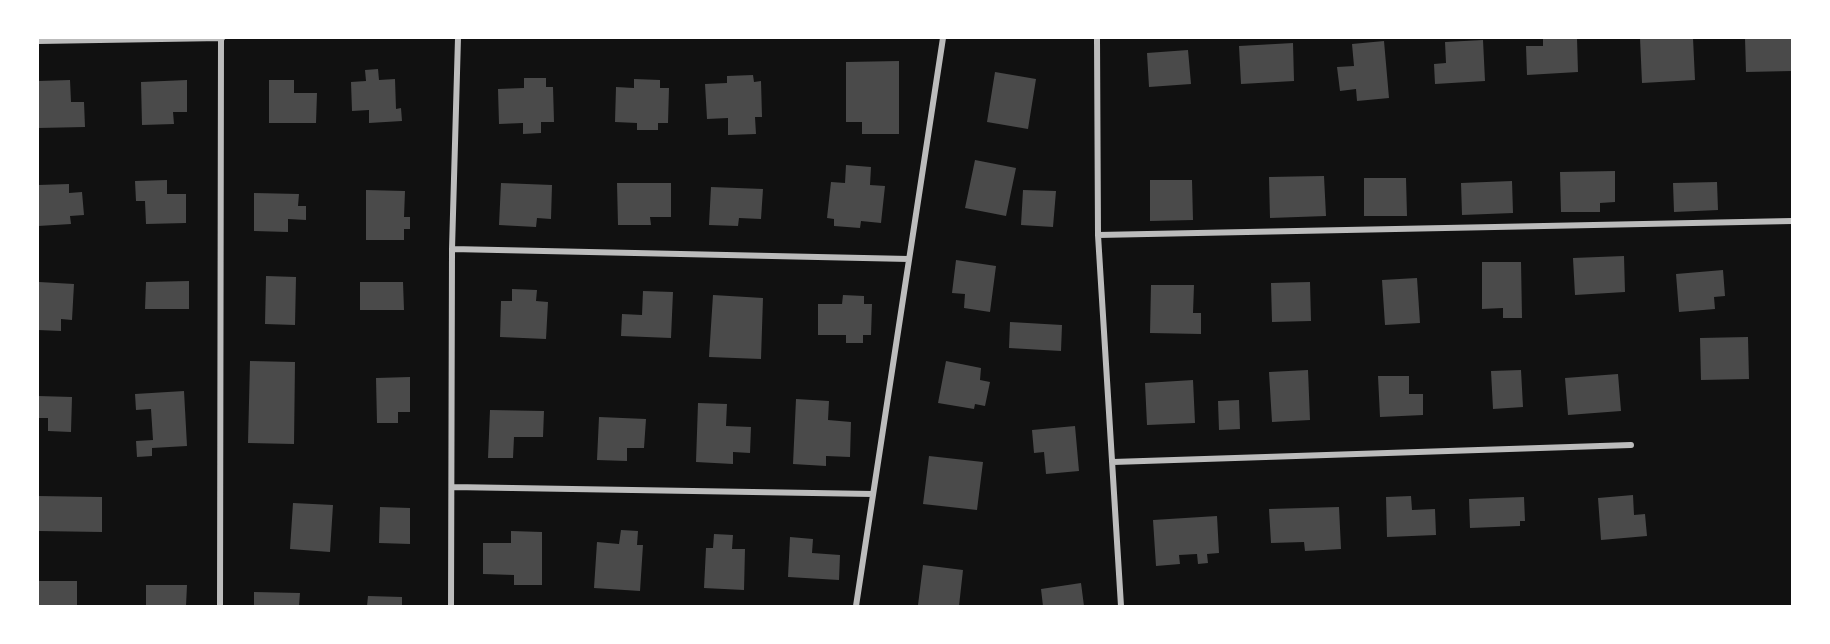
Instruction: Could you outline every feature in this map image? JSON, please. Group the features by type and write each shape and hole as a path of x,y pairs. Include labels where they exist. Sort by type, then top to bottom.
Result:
{"street":[{"path":"38,41 221,38 220,606"},
{"path":"452,606 452,249 458,38"},
{"path":"856,606 943,38"},
{"path":"1097,38 1098,235 1121,606"},
{"path":"1098,235 1792,221"},
{"path":"452,249 909,259"},
{"path":"1113,462 1631,445"},
{"path":"452,487 873,494"}],"building":[{"path":"1543,38 1577,38 1578,72 1527,75 1526,46 1543,46"},
{"path":"1640,38 1693,38 1695,80 1642,83"},
{"path":"1745,38 1792,38 1792,71 1746,72"},
{"path":"1483,40 1485,81 1435,84 1434,64 1446,63 1445,42"},
{"path":"1384,41 1389,98 1357,101 1356,89 1340,91 1337,67 1354,66 1352,44"},
{"path":"1293,43 1294,81 1241,84 1239,46"},
{"path":"1188,50 1191,84 1149,87 1147,53"},
{"path":"899,61 899,134 862,134 862,122 846,122 846,62"},
{"path":"378,69 379,80 395,79 396,109 401,108 402,121 369,123 369,110 352,111 351,82 366,81 365,70"},
{"path":"995,72 1036,79 1028,129 987,122"},
{"path":"753,75 754,82 761,81 762,117 755,117 756,134 728,135 728,118 707,119 705,84 727,83 727,76"},
{"path":"524,78 546,78 546,87 553,87 554,122 541,122 541,133 523,134 523,123 499,124 498,89 524,88"},
{"path":"634,79 660,80 660,88 669,88 668,123 658,123 658,130 637,130 637,123 615,122 616,87 634,88"},
{"path":"70,80 71,102 84,102 85,127 38,128 38,81"},
{"path":"187,80 187,112 173,112 174,124 142,125 141,82"},
{"path":"269,80 294,80 294,93 317,93 316,123 269,123"},
{"path":"975,160 1016,168 1006,216 965,208"},
{"path":"846,165 871,167 870,185 885,186 881,223 861,221 860,228 834,226 834,219 827,218 831,182 845,183"},
{"path":"1615,171 1615,202 1600,203 1600,212 1561,212 1560,172"},
{"path":"1324,176 1326,216 1270,218 1269,177"},
{"path":"1364,178 1406,178 1407,216 1364,216"},
{"path":"167,180 167,194 186,194 186,223 146,224 145,201 136,201 135,181"},
{"path":"1150,180 1192,180 1193,220 1150,221"},
{"path":"1512,181 1513,213 1462,215 1461,183"},
{"path":"1717,182 1718,210 1674,212 1673,183"},
{"path":"501,183 552,185 551,219 537,218 536,227 499,225"},
{"path":"617,183 671,183 671,217 650,217 651,225 618,225"},
{"path":"69,184 69,193 82,192 84,215 70,216 71,224 38,226 38,185"},
{"path":"711,187 763,189 761,219 739,218 738,226 709,225"},
{"path":"366,190 405,191 404,217 410,217 410,229 404,229 404,240 366,240"},
{"path":"1023,190 1056,191 1053,227 1021,225"},
{"path":"254,193 299,194 298,206 306,206 306,220 288,219 288,232 254,231"},
{"path":"1624,256 1625,292 1575,295 1573,258"},
{"path":"956,260 996,266 990,312 964,308 965,294 952,293"},
{"path":"1482,262 1521,262 1522,318 1503,318 1503,308 1482,309"},
{"path":"1723,270 1725,296 1714,297 1715,309 1679,312 1676,274"},
{"path":"266,276 296,277 295,325 265,324"},
{"path":"1417,278 1420,323 1385,325 1382,280"},
{"path":"189,281 189,309 145,309 146,282"},
{"path":"39,282 74,284 72,320 61,319 61,331 38,330"},
{"path":"360,282 403,282 404,310 360,310"},
{"path":"1310,282 1311,321 1272,322 1271,283"},
{"path":"1151,285 1194,285 1193,313 1201,313 1201,334 1150,333"},
{"path":"512,289 537,290 536,301 548,302 546,339 500,337 501,301 512,301"},
{"path":"643,291 673,292 671,338 621,336 622,314 642,315"},
{"path":"713,295 763,298 761,359 709,357"},
{"path":"843,295 864,296 864,304 872,304 871,335 863,335 863,343 846,343 846,335 818,335 818,304 842,304"},
{"path":"1010,322 1062,325 1061,351 1009,348"},
{"path":"1748,337 1749,379 1701,380 1700,338"},
{"path":"250,361 295,362 294,444 248,443"},
{"path":"946,361 981,368 980,380 990,382 985,406 975,404 974,409 938,403"},
{"path":"1308,370 1310,420 1272,422 1269,372"},
{"path":"1521,370 1523,407 1493,409 1491,371"},
{"path":"1618,374 1621,411 1568,415 1565,378"},
{"path":"1378,376 1409,376 1409,394 1423,394 1423,415 1380,417"},
{"path":"410,377 410,412 398,412 398,423 377,423 376,378"},
{"path":"1193,380 1195,423 1147,425 1145,383"},
{"path":"184,391 187,446 152,448 152,456 137,457 136,441 153,440 151,409 136,410 135,394"},
{"path":"38,396 72,397 71,432 48,431 48,418 38,418"},
{"path":"796,399 829,401 828,420 851,422 850,457 826,456 826,466 793,464"},
{"path":"1239,400 1240,429 1219,430 1218,401"},
{"path":"698,403 727,404 726,426 751,427 750,453 733,452 733,464 696,462"},
{"path":"490,410 544,411 543,437 514,437 513,458 488,458"},
{"path":"599,417 646,419 644,448 627,448 627,461 597,460"},
{"path":"1075,426 1079,471 1046,474 1044,452 1034,453 1032,430"},
{"path":"929,456 983,462 977,510 923,504"},
{"path":"1633,495 1634,515 1645,514 1647,536 1601,540 1598,498"},
{"path":"38,496 102,497 102,532 38,531"},
{"path":"1411,496 1412,510 1435,509 1436,535 1387,537 1386,497"},
{"path":"1524,497 1525,521 1520,521 1520,526 1470,528 1469,499"},
{"path":"293,503 333,505 330,552 290,549"},
{"path":"380,507 410,508 410,544 379,543"},
{"path":"1339,507 1341,549 1305,551 1304,542 1271,543 1269,509"},
{"path":"1217,516 1219,553 1207,554 1208,563 1198,564 1197,554 1179,555 1180,564 1156,566 1153,520"},
{"path":"621,530 638,531 637,545 643,545 640,591 594,588 597,542 619,544"},
{"path":"511,531 542,532 542,585 514,585 514,575 483,574 483,543 511,543"},
{"path":"714,534 733,535 732,549 745,549 744,590 704,588 706,548 713,548"},
{"path":"790,537 813,539 812,553 840,555 839,580 788,577"},
{"path":"923,565 963,570 959,606 918,605"},
{"path":"38,581 77,581 77,606 38,606"},
{"path":"1081,583 1084,606 1043,606 1041,589"},
{"path":"146,585 187,585 186,606 146,606"},
{"path":"254,592 300,593 299,606 254,606"},
{"path":"368,596 402,597 402,606 367,606"}]}
